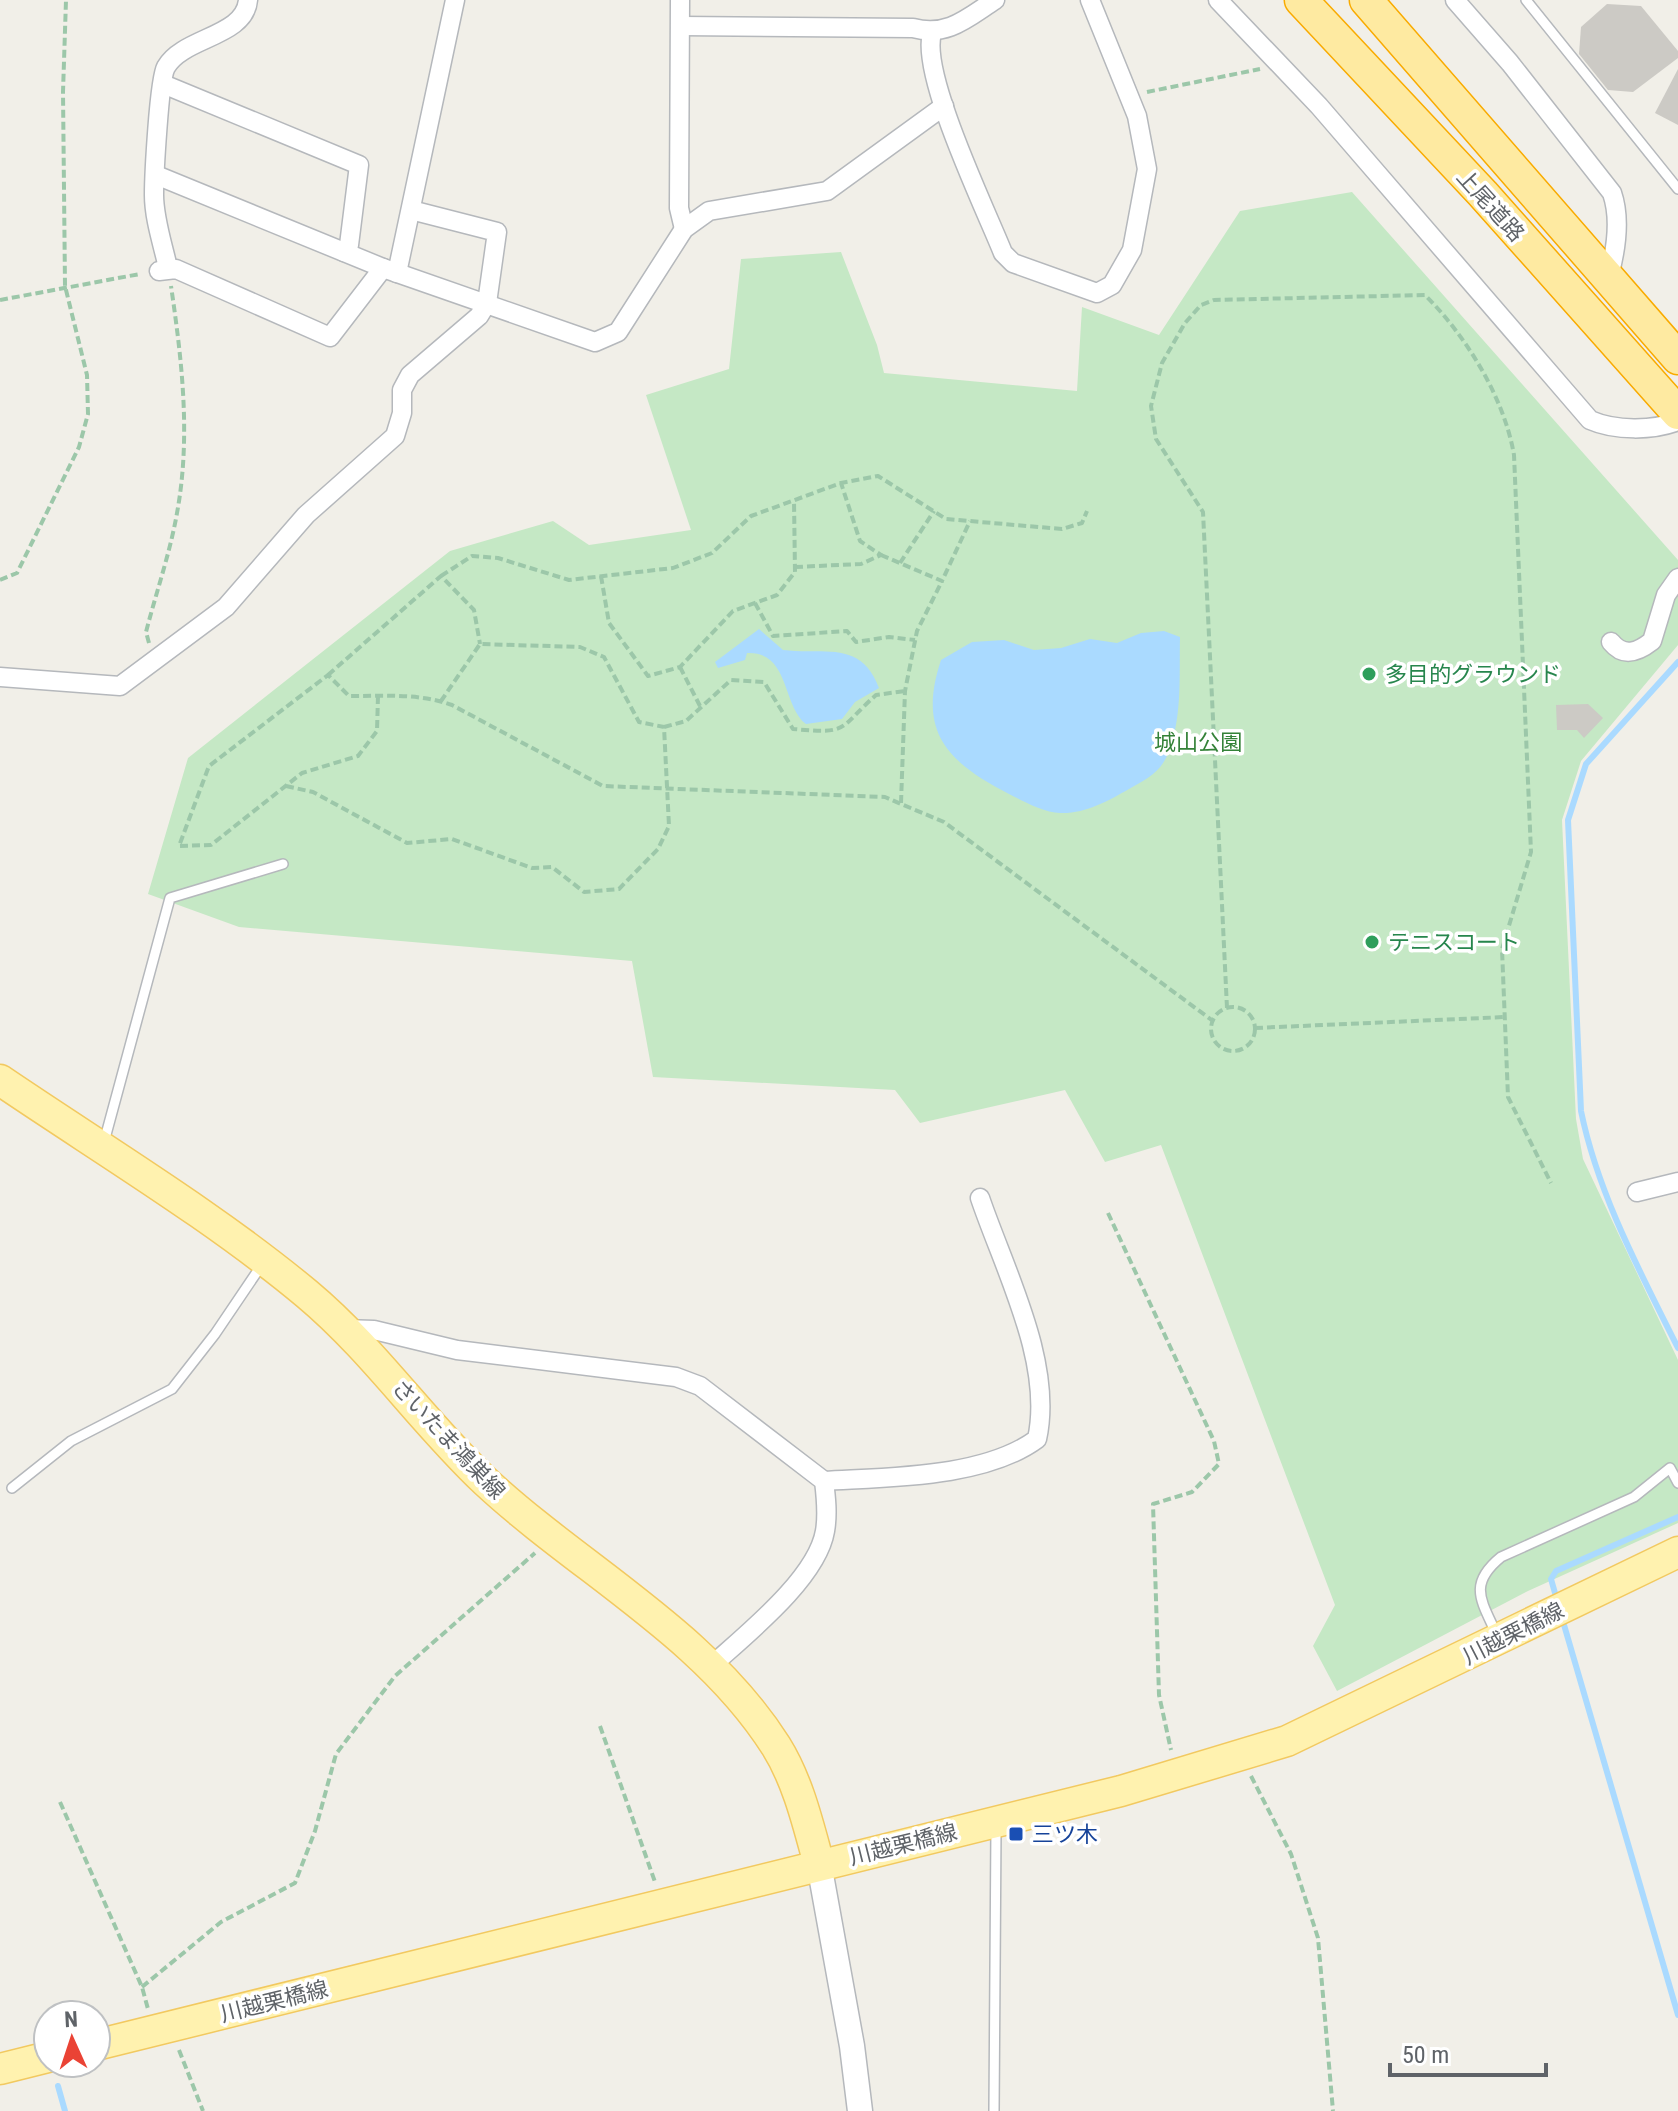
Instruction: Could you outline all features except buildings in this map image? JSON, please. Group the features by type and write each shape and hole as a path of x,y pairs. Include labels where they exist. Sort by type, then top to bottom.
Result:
{"highway":[{"name":"上尾道路","path":"1301,0 1483,194 1678,413"},
{"name":"上尾道路","path":"1366,0 1678,358"}],"main road":[{"name":"さいたま鴻巣線","path":"0,1080 265,1261 344,1329 457,1454 552,1538 650,1612 709,1668 741,1699 777,1747 800,1798 819,1864"},
{"name":"川越栗橋線","path":"112,2041 1242,1757 1340,1718 1678,1552"},
{"path":"0,2069 32,2061"}],"street":[{"path":"248,0 247,10 236,22 178,53 166,66 154,198 163,269 330,337 390,270 411,210 455,0"},
{"path":"680,0 679,208 684,229"},
{"path":"681,26 913,28 932,33 948,29 995,0"},
{"path":"932,33 928,46 944,106 1003,253 1013,263 1097,293 1112,285 1132,250 1147,169 1146,148 1129,96 1090,0"},
{"path":"1218,0 1319,106 1590,420 1612,426 1661,428 1678,421"},
{"path":"1455,0 1510,63 1612,193 1617,206 1615,248 1609,276"},
{"path":"163,84 172,85 359,165 349,245 344,252"},
{"path":"156,175 390,270 595,342 618,332 684,229 709,211 827,191 944,106"},
{"path":"0,677 120,686 226,607 306,515 395,436 402,413 402,390 410,375 479,316 487,303 497,232 411,210"},
{"path":"1611,642 1623,652 1633,653 1652,641 1666,595 1678,578"},
{"path":"1637,1192 1678,1182"},
{"path":"344,1329 374,1330 457,1350 676,1377 700,1386 824,1481 963,1468 1017,1454 1037,1439 1042,1418 1028,1322 1003,1266 980,1198"},
{"path":"709,1668 789,1593 809,1564 825,1534 824,1481"},
{"path":"819,1864 840,1971 860,2111"}],"lane":[{"path":"1526,0 1678,189"},
{"path":"102,1149 170,898 283,864"},
{"path":"12,1488 71,1441 172,1389 215,1334 265,1261"},
{"path":"1499,1639 1481,1599 1480,1585 1485,1570 1501,1557 1634,1497 1670,1468 1678,1483"},
{"path":"994,2111 996,1821"}],"path":[{"path":"0,580 17,573 79,447 88,414 87,375 65,286 63,92 66,0"},
{"path":"1129,96 1256,71 1275,60"},
{"path":"0,300 163,269 184,371 183,466 177,514 146,632 154,659"},
{"path":"1227,1008 1248,1013 1255,1028 1250,1044 1234,1051 1218,1045 1211,1030 1213,1021 1227,1008 1203,512 1156,439 1151,406 1162,363 1185,323 1201,305 1214,300 1425,295 1458,331 1511,433 1531,852 1502,949 1508,1097 1551,1183"},
{"path":"378,696 377,731 358,756 302,773 211,845 179,846 209,766 328,675 441,576 472,556 498,558 569,580 673,568 712,553 751,516 841,483 878,476 946,519 1062,529 1082,523 1087,511"},
{"path":"841,483 860,541 881,555 942,581"},
{"path":"601,576 609,623 648,676 680,667 733,611 777,595 795,572 794,500"},
{"path":"900,563 934,511"},
{"path":"901,804 905,691 915,640 970,521"},
{"path":"795,567 861,564 881,555"},
{"path":"441,576 474,610 480,644 441,701"},
{"path":"755,603 773,636 847,631 856,642 889,637 915,640"},
{"path":"480,644 580,647 604,657 639,722 664,727 686,721 731,680 764,682 793,729 830,732 851,723 876,695 905,691"},
{"path":"680,667 700,706"},
{"path":"328,675 349,696 429,697 441,701 603,786 885,797 944,822 1213,1021"},
{"path":"286,786 313,792 407,843 452,839 532,868 552,867 584,892 619,889 658,849 669,826 664,727"},
{"path":"1255,1028 1505,1017"},
{"path":"1108,1213 1214,1441 1219,1464 1192,1492 1153,1504 1159,1695 1176,1776"},
{"path":"142,1987 221,1922 295,1883 315,1831 336,1754 395,1676 552,1538"},
{"path":"600,1726 662,1904"},
{"path":"1242,1757 1291,1854 1318,1938 1333,2111"},
{"path":"60,1802 142,1987 203,2111"}],"green space":[{"name":"城山公園","path":"1352,192 1678,560 1678,645 1581,761 1562,820 1576,1119 1583,1159 1678,1360 1678,1523 1528,1591 1337,1691 1313,1646 1335,1605 1161,1145 1105,1162 1065,1090 920,1123 895,1090 653,1077 632,961 239,927 148,894 188,758 450,551 553,521 589,545 691,530 646,395 729,369 741,259 841,252 877,345 884,373 1077,391 1082,307 1159,335 1240,211"}],"water":[{"path":"759,629 783,650 839,652 851,656 862,662 879,688 855,702 842,719 806,724 798,716 784,681 771,661 761,655 747,653 745,660 718,668 715,662"},
{"path":"1164,631 1180,637 1179,699 1171,744 1163,764 1154,773 1113,798 1069,813 1041,809 969,770 943,742 933,707 934,685 941,660 972,642 1004,640 1034,650 1061,648 1090,639 1117,643 1141,633"}],"waterway":[{"path":"1678,662 1586,764 1568,820 1581,1111 1588,1142 1609,1202 1678,1348"},
{"path":"1557,1600 1551,1579 1556,1571 1678,1517"},
{"path":"1562,1618 1678,2015"},
{"path":"58,2086 65,2111"}],"place":[{"name":"多目的グラウンド","path":"1369,674"},
{"name":"テニスコート","path":"1372,942"},
{"name":"三ツ木","path":"1016,1834"}]}
